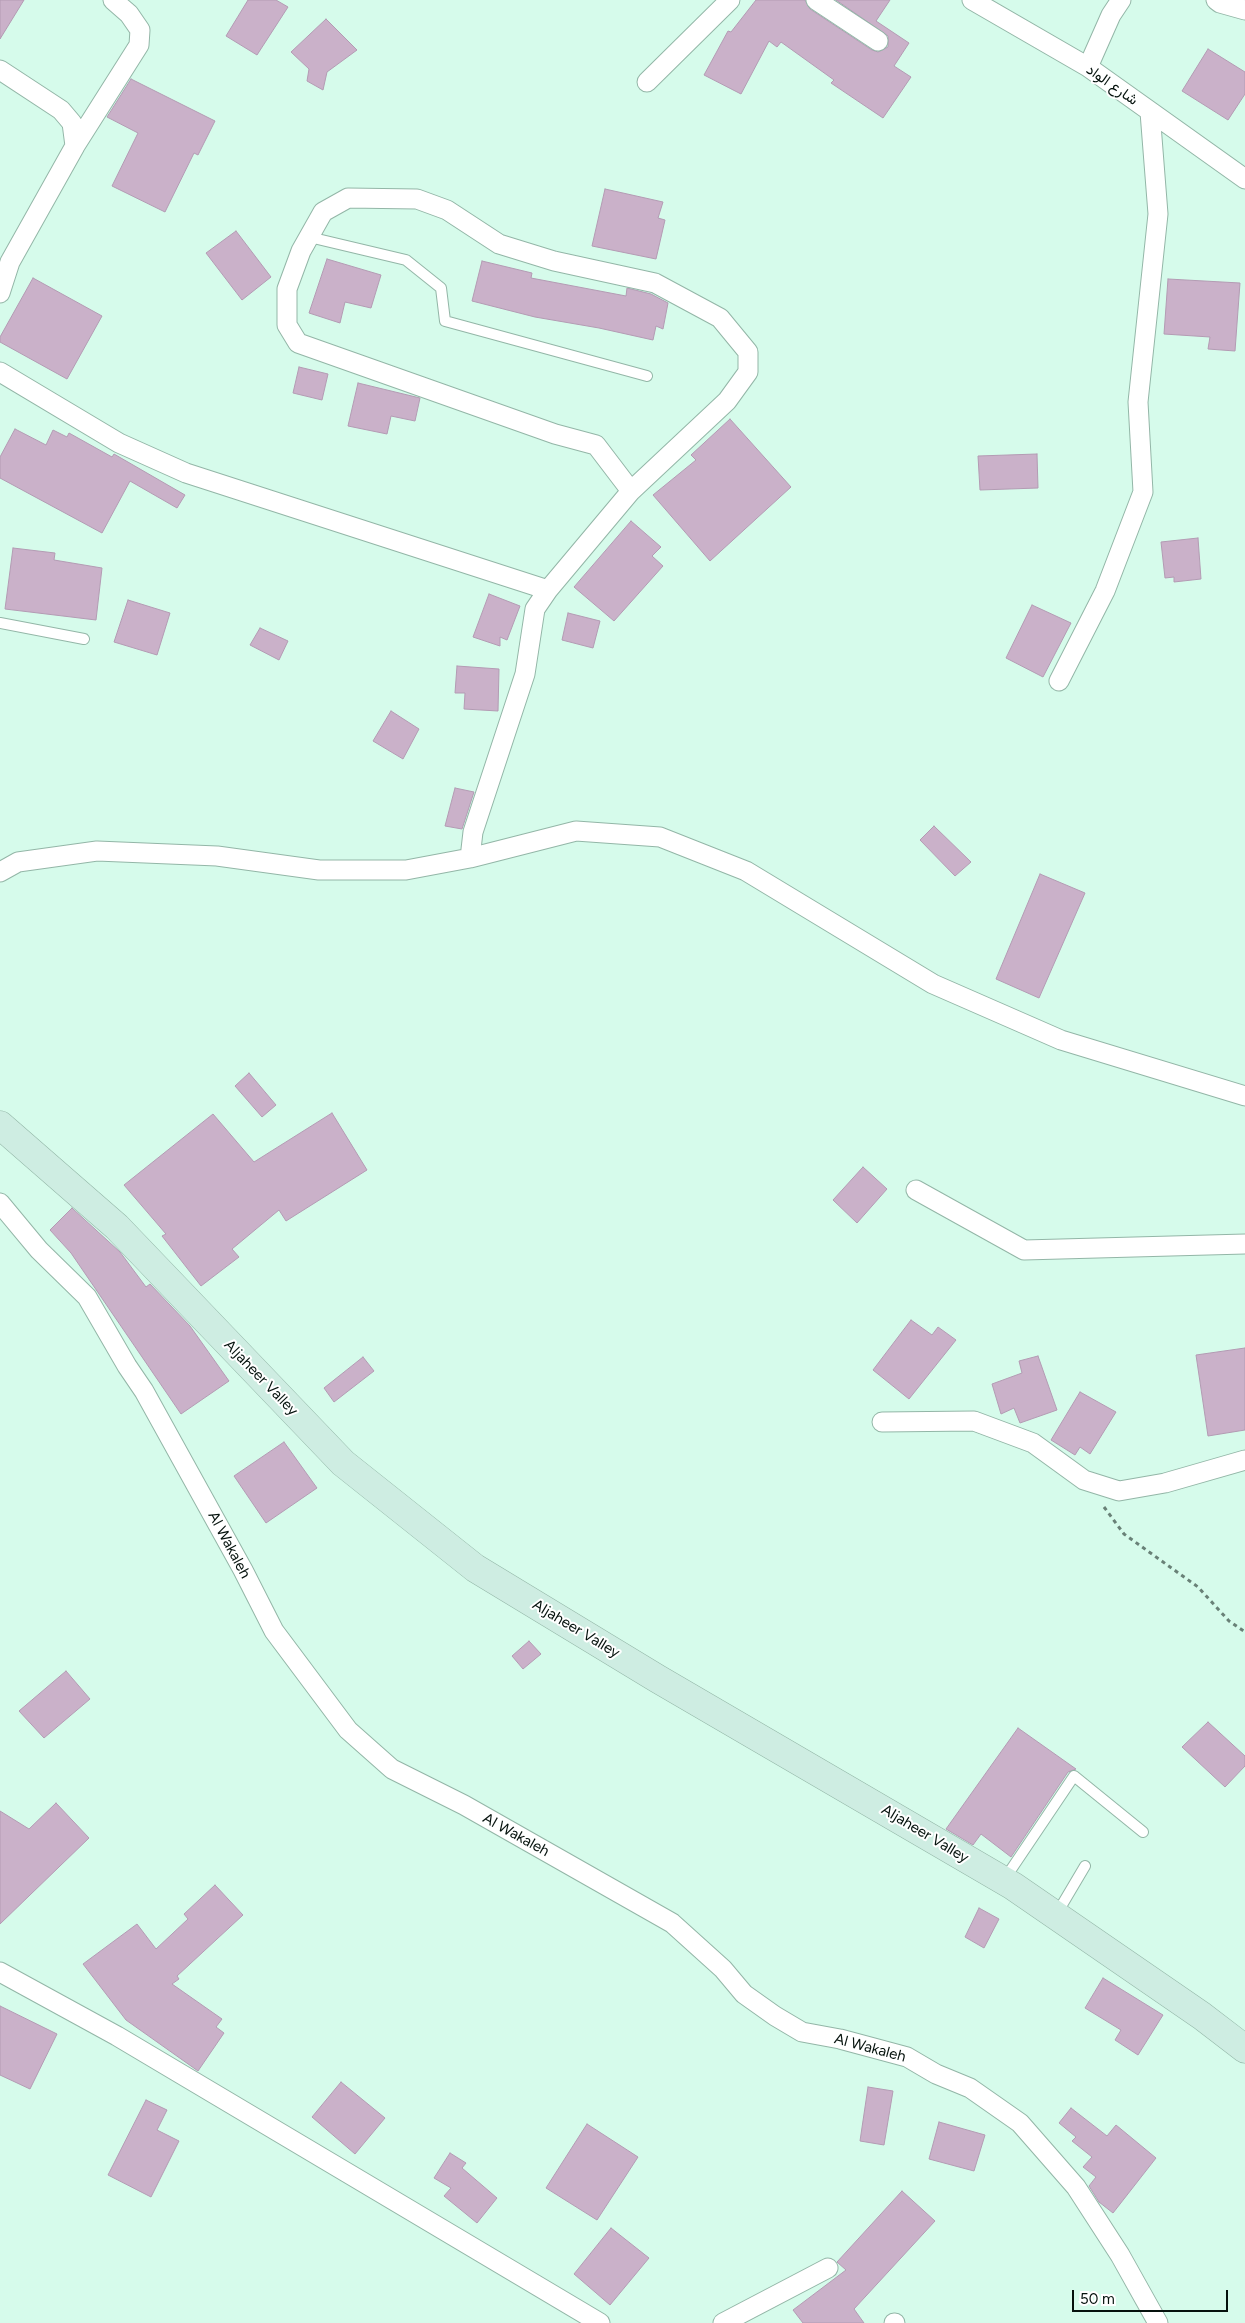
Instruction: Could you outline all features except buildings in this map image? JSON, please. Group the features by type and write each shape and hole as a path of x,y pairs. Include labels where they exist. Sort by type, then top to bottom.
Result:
{"street":[{"path":"0,293 5,261 139,45 140,30 129,14 113,0"},
{"path":"647,82 730,0"},
{"path":"816,0 878,41"},
{"name":"شارع الواد","path":"972,0 1088,67 1245,179"},
{"path":"1088,67 1111,15 1121,0"},
{"path":"1216,0 1220,3 1245,10"},
{"path":"0,70 61,110 72,123 75,146"},
{"path":"1059,681 1105,591 1143,492 1138,402 1158,214 1150,112"},
{"path":"470,858 473,832 525,674 535,609 548,590 631,491 727,401 748,372 748,352 720,318 655,283 554,261 499,244 448,210 417,199 348,198 323,212 301,251 287,289 287,325 298,343 555,434 596,445 631,491"},
{"path":"0,372 119,443 186,472 548,590"},
{"path":"0,872 18,862 97,851 217,856 319,870 406,870 470,858 576,831 660,837 746,870 933,984 1061,1040 1245,1096"},
{"name":"Aljaheer Valley","path":"0,1115 24,1146"},
{"name":"Aljaheer Valley","path":"0,1126 117,1227 343,1463 475,1568 658,1679 1004,1881 1202,2016 1245,2049"},
{"path":"916,1190 1024,1250 1245,1244"},
{"name":"Al Wakaleh","path":"0,1203 39,1250 87,1297 127,1366 144,1391 274,1630 348,1730 392,1769 464,1805 672,1923 723,1969 744,1994 802,2032 840,2038 907,2057 936,2074 970,2088 1020,2123 1076,2187 1120,2255 1158,2323"},
{"path":"882,1422 974,1421 1033,1443 1084,1480 1119,1491 1165,1482 1245,1460"},
{"path":"0,1972 117,2036 600,2323"},
{"path":"723,2323 828,2268"}],"lane":[{"path":"309,237 406,260 441,288 445,321 648,376"},
{"path":"0,623 84,639"},
{"path":"1004,1881 1074,1776 1143,1832"},
{"path":"1055,1916 1085,1866"}],"path":[{"path":"1084,1480 1124,1534 1198,1587 1229,1621 1245,1632"}]}
